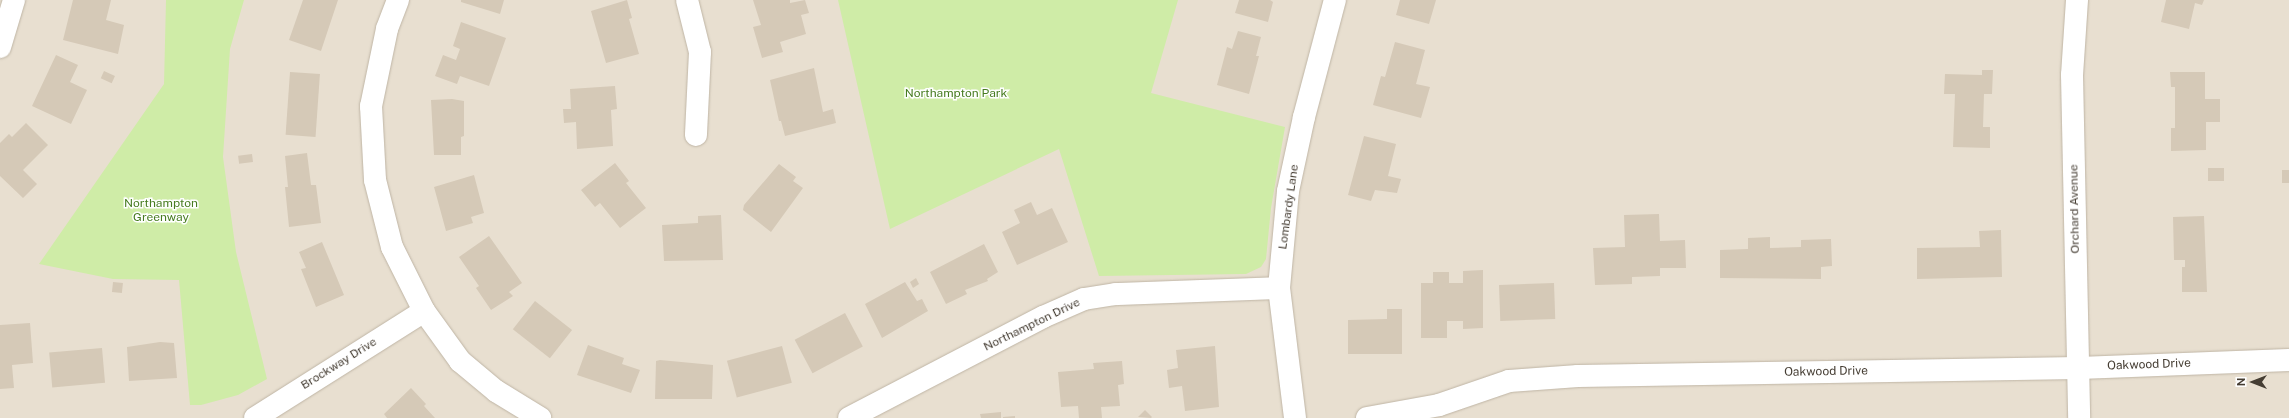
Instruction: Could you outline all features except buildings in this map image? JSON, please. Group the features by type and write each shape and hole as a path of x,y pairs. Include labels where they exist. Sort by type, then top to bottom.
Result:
{"street":[{"path":"0,47 14,0"},
{"path":"398,0 387,30 371,106 375,180 392,247 424,311 460,361 496,391 540,418"},
{"path":"687,0 700,52 696,135"},
{"name":"Lombardy Lane","path":"1295,418 1279,288 1288,191 1304,117 1335,0"},
{"name":"Orchard Avenue","path":"2077,0 2072,75 2079,418"},
{"name":"Northampton Drive","path":"849,418 1043,317 1084,299 1116,294 1279,288"},
{"name":"Brockway Drive","path":"255,418 424,311"},
{"name":"Oakwood Drive","path":"1367,418 1439,405 1509,381 1578,376 2079,368 2289,360"}],"shaded area":[{"path":"0,0 2289,0 2289,418 0,418"}],"green space":[{"name":"Northampton Greenway","path":"166,0 244,0 230,49 223,157 236,252 267,379 238,395 201,405 190,405 179,280 113,279 39,264 164,84"},
{"name":"Northampton Park","path":"838,0 1178,0 1151,93 1285,127 1271,208 1266,259 1261,267 1246,274 1099,276 1059,149 890,229"}]}
